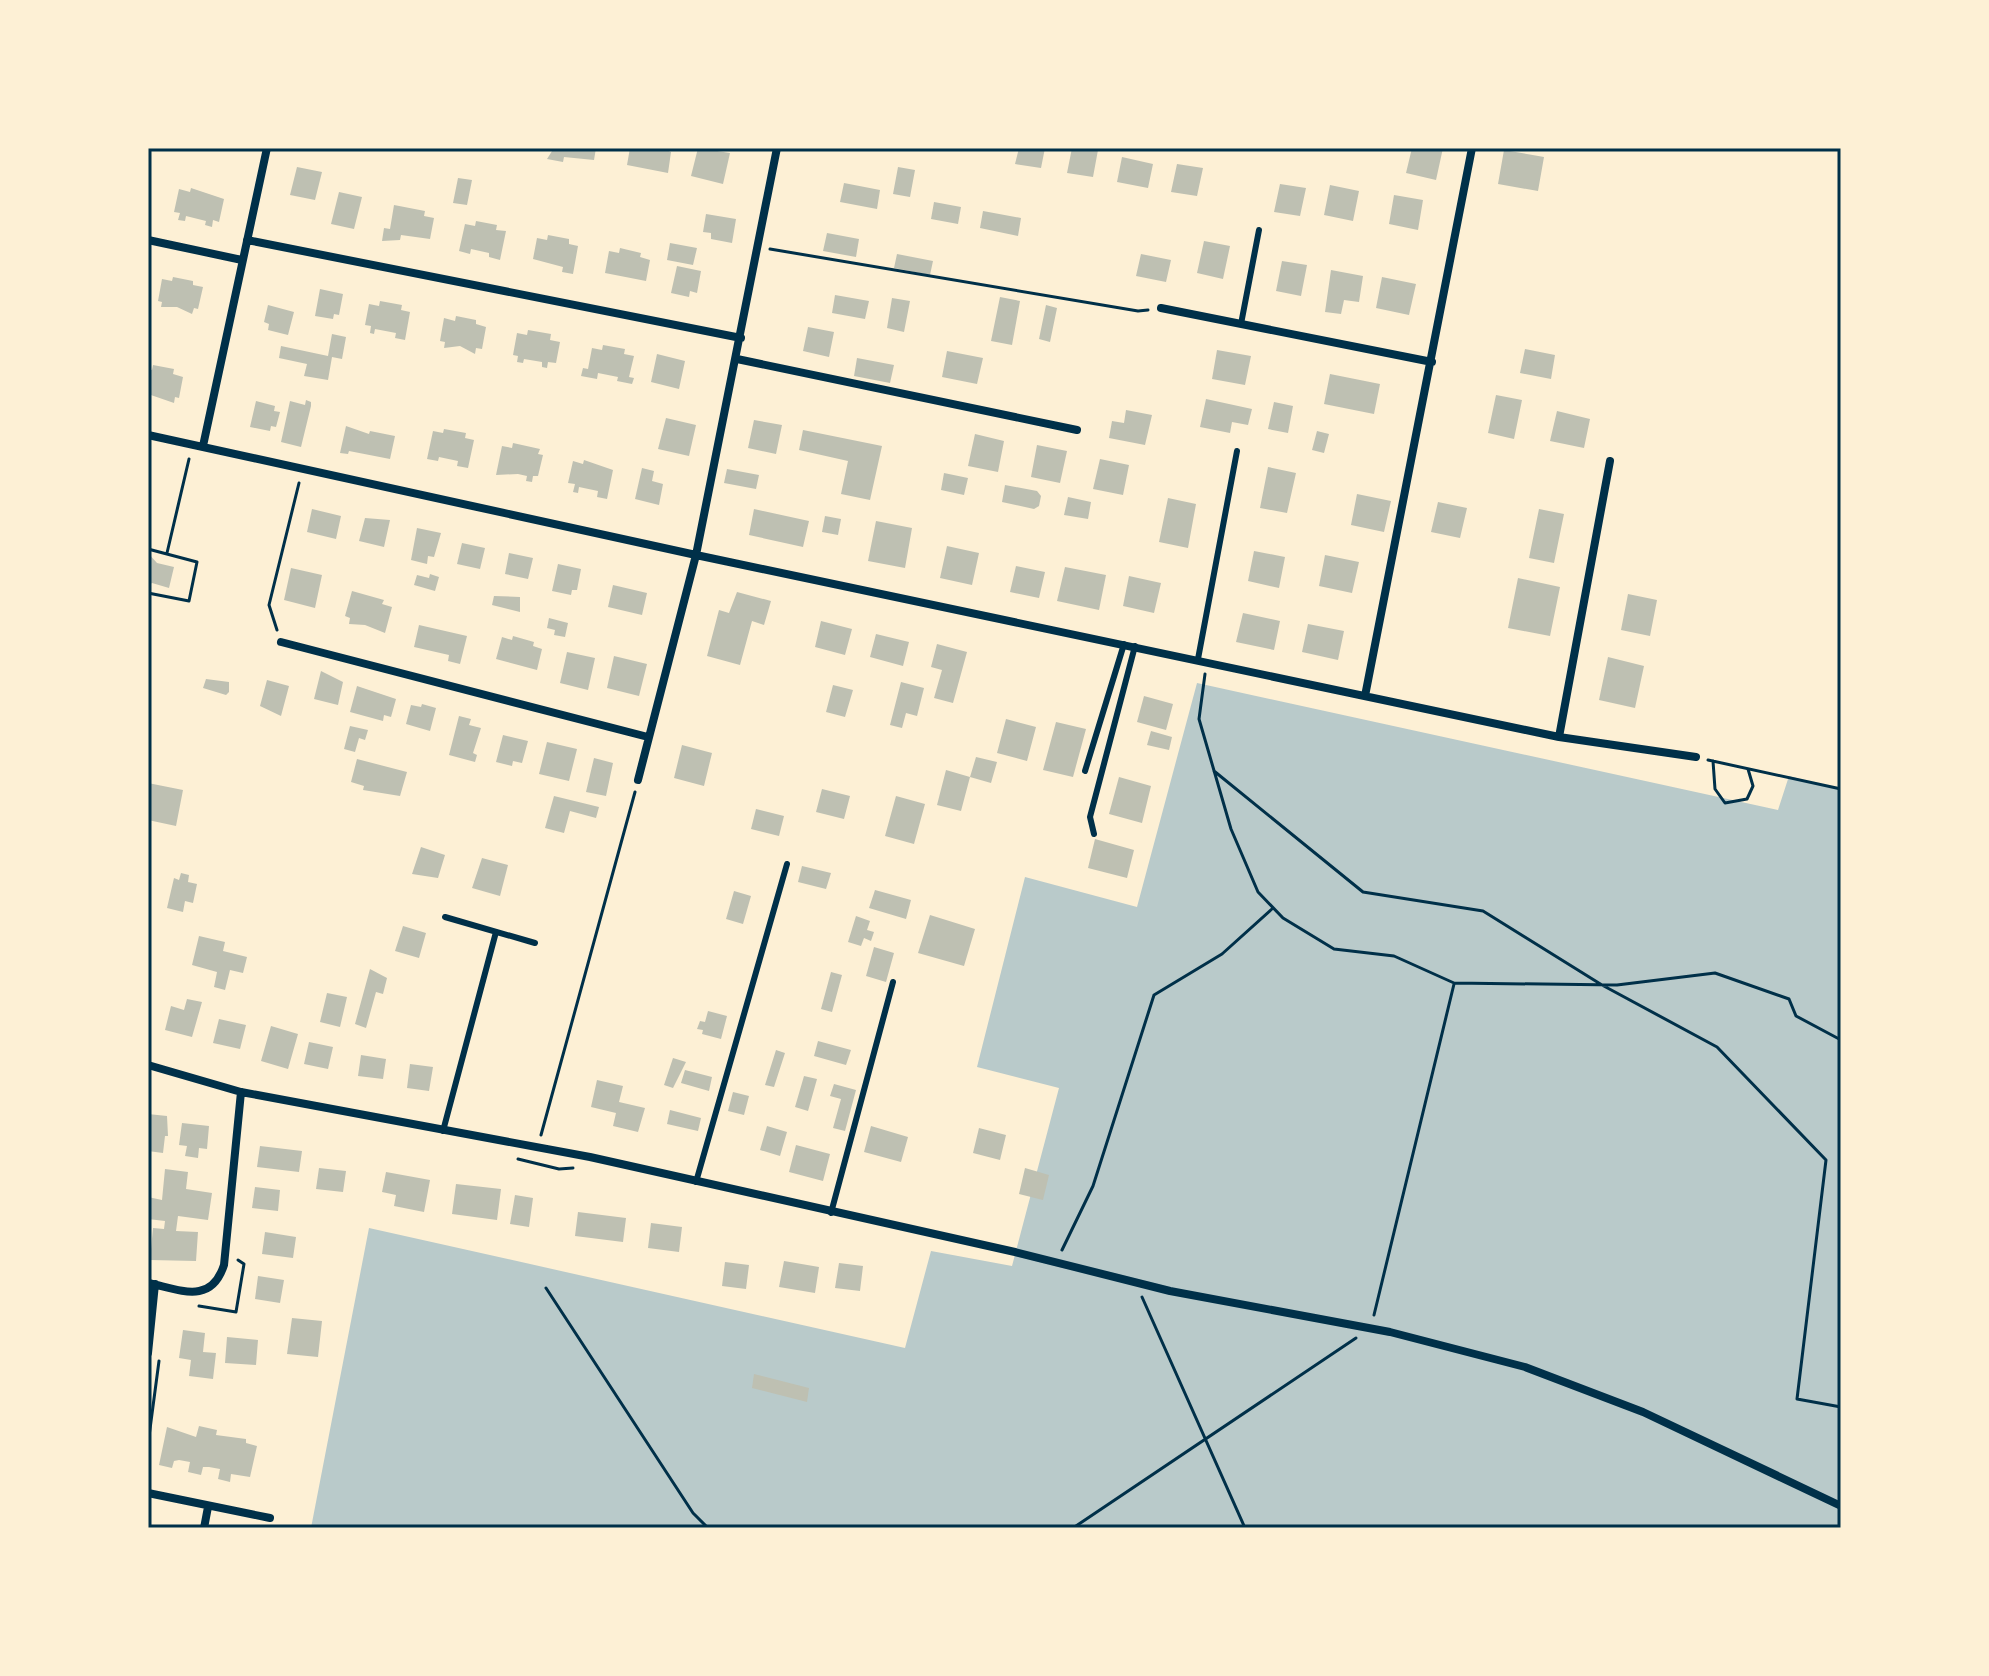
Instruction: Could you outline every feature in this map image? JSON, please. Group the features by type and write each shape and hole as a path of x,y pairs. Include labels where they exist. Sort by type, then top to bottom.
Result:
{"street":[{"path":"203,446 267,148"},
{"path":"638,780 696,555 777,148"},
{"path":"1365,696 1472,148"},
{"path":"148,240 242,260"},
{"path":"247,240 741,338"},
{"path":"1161,308 1432,362"},
{"path":"737,359 1077,430"},
{"path":"148,435 696,555 1559,737 1696,757"},
{"path":"1559,737 1610,461"},
{"path":"281,642 648,737"},
{"path":"148,1065 241,1092 537,1150 590,1157 1056,1262 1136,1283 1272,1312 1371,1328 1525,1367 1643,1412 1841,1506"},
{"path":"148,1353 151,1284 198,1293 210,1289 220,1279 224,1265 241,1092"},
{"path":"148,1493 270,1518"},
{"path":"204,1528 208,1507"}],"lane":[{"path":"1241,324 1259,230"},
{"path":"1202,660 1237,451"},
{"path":"1085,771 1124,644"},
{"path":"1094,834 1090,817 1135,646"},
{"path":"696,1182 787,864"},
{"path":"445,917 535,943"},
{"path":"443,1131 496,932"},
{"path":"831,1213 893,982"}],"path":[{"path":"758,247 1138,311 1161,308"},
{"path":"166,554 188,466"},
{"path":"281,642 269,605 302,468"},
{"path":"148,549 197,562 189,601 148,593"},
{"path":"1202,660 1199,719 1231,829 1253,879 1283,918 1334,949 1394,956 1454,983 1602,985 1715,973 1789,999 1796,1016 1841,1040"},
{"path":"1696,757 1841,789"},
{"path":"1713,761 1715,789 1725,803 1747,799 1753,786 1748,769"},
{"path":"1214,771 1363,892 1483,911 1602,985 1717,1047 1826,1160 1797,1399 1841,1407"},
{"path":"537,1150 638,780"},
{"path":"1056,1262 1093,1186 1154,995 1222,954 1273,908"},
{"path":"1073,1528 1371,1328 1454,983"},
{"path":"518,1159 559,1169 580,1168"},
{"path":"193,1305 236,1312 244,1264 234,1256"},
{"path":"1136,1283 1245,1528"},
{"path":"546,1288 693,1513 708,1528"},
{"path":"148,1444 159,1358"}],"shaded area":[{"path":"1197,683 1778,810 1789,776 1841,790 1841,1528 311,1528 369,1228 905,1348 931,1251 1012,1266 1059,1088 977,1067 1025,877 1137,907"}],"building":[{"path":"554,148 596,148 594,160 564,157 563,162 547,159"},
{"path":"630,148 662,148 671,152 668,173 627,165"},
{"path":"698,148 730,153 723,184 691,176"},
{"path":"1019,148 1045,148 1041,168 1015,164"},
{"path":"1072,148 1098,150 1093,177 1067,173"},
{"path":"1412,148 1443,148 1436,180 1406,173"},
{"path":"1504,150 1544,157 1538,191 1498,184"},
{"path":"1122,157 1153,164 1148,188 1117,182"},
{"path":"1177,164 1203,168 1197,196 1171,192"},
{"path":"297,167 322,172 315,200 290,195"},
{"path":"898,167 915,170 910,197 893,194"},
{"path":"458,178 472,180 467,205 453,203"},
{"path":"844,183 880,190 877,209 840,202"},
{"path":"1280,184 1306,188 1300,216 1274,212"},
{"path":"1330,185 1359,191 1353,221 1324,215"},
{"path":"191,188 224,199 219,222 213,220 212,227 205,225 206,221 186,216 185,221 178,220 180,213 174,212 179,189 190,192"},
{"path":"339,192 362,197 354,229 331,224"},
{"path":"1394,195 1423,200 1418,230 1389,224"},
{"path":"934,202 961,207 958,224 931,219"},
{"path":"394,205 425,211 424,216 434,218 430,239 401,235 400,240 382,241 384,228 390,229"},
{"path":"983,211 1021,218 1018,236 980,228"},
{"path":"706,214 736,219 732,243 711,239 711,233 703,232"},
{"path":"476,221 497,225 496,230 506,231 500,260 489,257 489,253 471,249 470,254 459,251 465,224 475,226"},
{"path":"827,233 859,239 856,257 823,251"},
{"path":"548,235 569,239 569,244 578,246 573,274 562,272 563,267 533,259 537,238 547,240"},
{"path":"1204,241 1230,246 1223,279 1197,273"},
{"path":"670,243 697,248 693,265 667,260"},
{"path":"620,248 641,253 640,257 650,260 646,281 605,273 609,251 619,253"},
{"path":"897,254 933,261 930,275 894,268"},
{"path":"1141,254 1171,260 1166,282 1136,276"},
{"path":"1282,261 1307,265 1301,296 1276,291"},
{"path":"677,266 701,271 697,293 690,291 689,297 671,293"},
{"path":"1331,270 1363,276 1359,302 1344,300 1341,314 1325,312"},
{"path":"173,277 193,281 193,285 203,287 198,309 194,308 192,314 177,307 161,307 162,302 158,301 162,279 172,281"},
{"path":"1382,277 1416,284 1409,315 1376,308"},
{"path":"320,289 343,294 339,315 334,314 333,319 315,316"},
{"path":"835,295 869,301 865,319 832,313"},
{"path":"1000,297 1020,301 1012,345 991,341"},
{"path":"892,298 910,301 904,332 887,328"},
{"path":"380,301 402,305 401,310 410,312 405,340 395,338 396,333 375,329 374,334 370,333 371,326 365,325 369,304 379,306"},
{"path":"268,305 294,312 288,335 268,330 269,324 264,322"},
{"path":"1046,305 1057,308 1050,342 1039,339"},
{"path":"456,316 476,320 476,324 486,327 482,349 476,348 475,354 460,346 444,348 445,342 440,341 444,318 455,321"},
{"path":"808,327 834,332 829,357 803,351"},
{"path":"528,330 551,334 550,340 560,342 556,363 548,362 547,368 542,367 542,362 524,359 523,363 517,362 518,356 513,355 517,333 527,335"},
{"path":"332,334 346,337 342,359 332,357 328,380 304,376 307,364 279,358 281,346 328,356"},
{"path":"603,345 625,349 624,354 634,356 629,377 634,378 632,384 598,373 597,379 581,376 583,368 588,369 592,348 602,350"},
{"path":"1525,349 1555,355 1551,379 1520,373"},
{"path":"1217,350 1251,356 1245,385 1212,379"},
{"path":"947,351 983,358 977,384 942,377"},
{"path":"657,354 685,361 679,389 651,382"},
{"path":"857,358 894,365 890,383 854,376"},
{"path":"153,365 174,369 173,374 183,377 179,398 175,397 174,403 148,394 148,369 152,370"},
{"path":"1330,374 1380,384 1374,414 1324,404"},
{"path":"1496,395 1522,400 1514,439 1488,433"},
{"path":"1206,399 1252,409 1248,425 1232,422 1230,433 1200,427"},
{"path":"306,400 311,402 311,406 301,447 281,442 290,401 305,405"},
{"path":"256,401 275,406 274,411 280,412 276,427 271,426 270,431 250,427"},
{"path":"1274,402 1293,406 1288,433 1268,429"},
{"path":"1126,410 1152,415 1145,445 1109,438 1112,421 1124,423"},
{"path":"1557,411 1590,419 1584,448 1550,441"},
{"path":"666,418 696,425 689,456 658,449"},
{"path":"754,420 782,425 776,454 748,448"},
{"path":"346,426 369,434 370,431 395,436 390,459 349,451 348,454 340,453"},
{"path":"444,429 466,433 465,438 474,440 468,468 457,466 458,461 439,457 438,461 427,459 433,431 443,433"},
{"path":"803,430 882,446 870,500 841,494 848,461 799,450"},
{"path":"1317,431 1329,434 1324,453 1312,450"},
{"path":"975,434 1004,441 998,472 968,466"},
{"path":"513,443 540,449 538,454 543,455 538,476 533,476 532,482 526,481 527,476 518,474 496,475 502,446 512,448"},
{"path":"1037,445 1067,451 1060,483 1031,477"},
{"path":"1100,459 1129,465 1123,495 1093,489"},
{"path":"584,460 613,470 607,499 597,497 598,491 579,487 578,493 573,492 575,484 568,483 573,461 583,464"},
{"path":"1268,467 1296,473 1287,513 1260,508"},
{"path":"642,468 654,471 652,481 663,484 659,505 635,499"},
{"path":"727,469 759,475 756,489 724,483"},
{"path":"944,473 968,478 964,495 941,490"},
{"path":"1005,485 1037,491 1041,496 1039,506 1034,509 1002,502"},
{"path":"1357,494 1391,501 1384,532 1351,525"},
{"path":"1068,497 1091,502 1088,519 1064,515"},
{"path":"1168,498 1196,504 1188,548 1159,542"},
{"path":"1438,502 1467,508 1460,538 1431,532"},
{"path":"312,509 341,516 336,539 307,532"},
{"path":"754,509 809,521 803,547 749,535"},
{"path":"1539,509 1564,514 1554,563 1529,558"},
{"path":"825,516 841,519 838,535 822,532"},
{"path":"365,518 390,520 384,547 359,541"},
{"path":"876,521 912,528 905,568 868,561"},
{"path":"417,528 441,533 434,557 428,556 427,564 411,560"},
{"path":"462,543 485,548 480,569 457,564"},
{"path":"947,546 979,553 972,585 940,578"},
{"path":"1254,551 1285,557 1279,588 1248,581"},
{"path":"148,553 157,563 174,567 169,588 152,583 148,586"},
{"path":"509,553 533,558 528,579 505,574"},
{"path":"1325,555 1359,562 1352,593 1319,586"},
{"path":"558,564 581,569 577,590 572,590 571,595 552,591"},
{"path":"1016,566 1045,572 1039,598 1010,592"},
{"path":"1065,567 1106,575 1099,610 1057,601"},
{"path":"291,568 322,575 315,608 284,600"},
{"path":"430,574 439,577 435,591 414,585 417,575 429,578"},
{"path":"1129,576 1161,583 1154,613 1123,606"},
{"path":"1518,578 1560,587 1550,636 1508,628"},
{"path":"613,585 647,593 642,615 608,607"},
{"path":"352,591 384,600 382,604 392,607 385,633 365,625 349,624 350,618 345,616"},
{"path":"737,592 771,601 764,625 752,621 740,665 707,656 719,610 729,613"},
{"path":"1628,594 1657,600 1650,636 1621,630"},
{"path":"494,596 520,597 520,612 492,605"},
{"path":"1243,613 1280,621 1274,650 1236,642"},
{"path":"549,618 568,623 565,637 554,635 555,630 547,628"},
{"path":"821,621 852,629 845,655 815,647"},
{"path":"1308,624 1344,631 1338,660 1302,652"},
{"path":"419,625 467,636 460,664 448,661 449,655 414,647"},
{"path":"876,634 909,642 903,666 870,657"},
{"path":"513,636 534,642 533,646 542,649 537,670 496,659 502,637 512,640"},
{"path":"937,644 967,652 953,703 934,698 942,670 931,667"},
{"path":"567,652 595,658 588,690 560,683"},
{"path":"614,656 647,664 639,696 607,688"},
{"path":"1608,657 1644,666 1635,708 1599,700"},
{"path":"321,671 343,682 338,705 314,699"},
{"path":"206,679 229,682 229,692 226,695 203,688"},
{"path":"267,680 289,686 281,716 260,706"},
{"path":"901,682 924,688 917,716 906,713 902,728 890,725"},
{"path":"833,685 853,690 845,717 826,712"},
{"path":"357,686 396,699 391,717 384,715 383,721 350,712"},
{"path":"1144,696 1173,704 1166,730 1137,722"},
{"path":"422,704 436,708 430,731 406,724 411,705 421,707"},
{"path":"459,716 471,719 469,725 481,728 473,753 477,755 475,762 449,755"},
{"path":"1006,719 1036,727 1027,761 997,753"},
{"path":"1056,722 1086,729 1073,777 1043,770"},
{"path":"350,726 368,730 365,740 359,738 355,752 344,749"},
{"path":"1151,731 1172,737 1169,750 1147,745"},
{"path":"503,735 528,741 522,763 513,761 512,766 496,762"},
{"path":"547,742 577,749 569,781 539,774"},
{"path":"682,745 712,753 704,786 674,778"},
{"path":"976,757 997,762 991,783 970,777"},
{"path":"594,758 613,763 606,796 586,792"},
{"path":"357,759 407,772 400,796 363,790 364,786 351,782"},
{"path":"946,770 970,777 961,811 937,805"},
{"path":"1119,777 1151,786 1142,823 1109,814"},
{"path":"148,783 183,790 176,826 148,820"},
{"path":"822,789 850,796 844,819 816,812"},
{"path":"554,796 599,807 596,818 570,811 564,833 545,828"},
{"path":"896,796 925,804 914,844 885,836"},
{"path":"756,809 784,816 779,836 751,829"},
{"path":"1095,839 1134,850 1127,878 1088,868"},
{"path":"421,847 445,855 438,878 412,874"},
{"path":"482,858 508,865 500,896 472,888"},
{"path":"802,866 831,873 826,889 798,882"},
{"path":"181,873 189,875 188,882 197,884 193,903 185,901 183,912 167,908 174,878 179,880"},
{"path":"875,890 911,900 906,919 869,908"},
{"path":"734,891 751,896 743,924 726,919"},
{"path":"930,915 975,929 964,966 918,953"},
{"path":"856,916 870,921 867,930 874,932 871,941 864,938 861,946 848,942"},
{"path":"403,926 426,933 419,958 395,951"},
{"path":"199,936 225,942 223,951 247,957 243,973 230,970 225,990 214,987 217,972 192,965"},
{"path":"874,947 894,953 886,982 866,976"},
{"path":"370,969 387,978 383,994 376,992 366,1028 355,1024"},
{"path":"831,972 842,975 832,1012 821,1009"},
{"path":"327,993 347,997 340,1027 320,1022"},
{"path":"187,999 202,1002 192,1037 165,1030 171,1006 184,1010"},
{"path":"708,1011 727,1016 721,1039 702,1034 703,1030 697,1029 700,1021 705,1022"},
{"path":"219,1019 246,1025 240,1049 213,1043"},
{"path":"271,1026 298,1034 288,1069 261,1061"},
{"path":"818,1041 851,1050 846,1065 814,1056"},
{"path":"309,1042 333,1047 328,1069 304,1064"},
{"path":"776,1050 785,1053 774,1087 765,1085"},
{"path":"361,1055 386,1059 383,1079 358,1076"},
{"path":"673,1058 686,1062 673,1088 664,1085"},
{"path":"410,1064 433,1067 429,1091 407,1088"},
{"path":"685,1070 712,1077 709,1091 681,1083"},
{"path":"804,1076 817,1079 808,1111 795,1107"},
{"path":"597,1080 623,1086 619,1102 645,1108 638,1132 613,1126 616,1113 591,1107"},
{"path":"834,1084 856,1090 845,1131 833,1128 841,1099 830,1096"},
{"path":"733,1092 749,1096 744,1115 728,1111"},
{"path":"670,1110 701,1118 698,1131 667,1124"},
{"path":"148,1114 167,1116 168,1136 165,1136 163,1153 148,1151"},
{"path":"182,1123 209,1126 207,1149 199,1148 198,1158 185,1156 187,1146 179,1145"},
{"path":"767,1126 787,1132 780,1156 760,1150"},
{"path":"871,1126 908,1137 901,1162 864,1152"},
{"path":"979,1128 1006,1135 1000,1160 973,1153"},
{"path":"796,1145 830,1154 823,1181 789,1172"},
{"path":"260,1146 302,1151 299,1172 257,1167"},
{"path":"319,1168 346,1171 343,1192 316,1189"},
{"path":"1025,1168 1049,1175 1043,1200 1019,1194"},
{"path":"165,1169 188,1172 186,1189 212,1193 208,1220 178,1216 176,1231 198,1232 196,1261 150,1260 153,1228 164,1229 165,1221 148,1219 148,1197 162,1200"},
{"path":"386,1172 430,1180 424,1212 394,1206 396,1195 382,1192"},
{"path":"456,1184 501,1189 497,1220 452,1214"},
{"path":"255,1187 280,1190 278,1211 252,1208"},
{"path":"515,1195 533,1198 529,1227 510,1224"},
{"path":"578,1212 626,1218 623,1242 575,1236"},
{"path":"651,1223 682,1227 679,1252 648,1248"},
{"path":"265,1232 296,1237 293,1258 262,1254"},
{"path":"784,1261 819,1267 815,1293 779,1287"},
{"path":"725,1262 749,1265 746,1289 722,1286"},
{"path":"839,1263 863,1266 860,1291 835,1288"},
{"path":"258,1276 284,1280 280,1303 255,1299"},
{"path":"292,1318 322,1321 318,1357 287,1354"},
{"path":"183,1330 205,1333 203,1352 216,1353 213,1379 189,1376 191,1360 179,1358"},
{"path":"227,1337 258,1340 256,1365 225,1363"},
{"path":"754,1374 809,1388 807,1402 752,1388"},
{"path":"199,1426 217,1430 216,1435 246,1439 246,1443 257,1446 250,1477 231,1474 230,1482 218,1479 220,1469 209,1467 203,1467 201,1475 188,1472 190,1462 179,1460 174,1461 172,1468 159,1465 167,1427 196,1437"}]}
